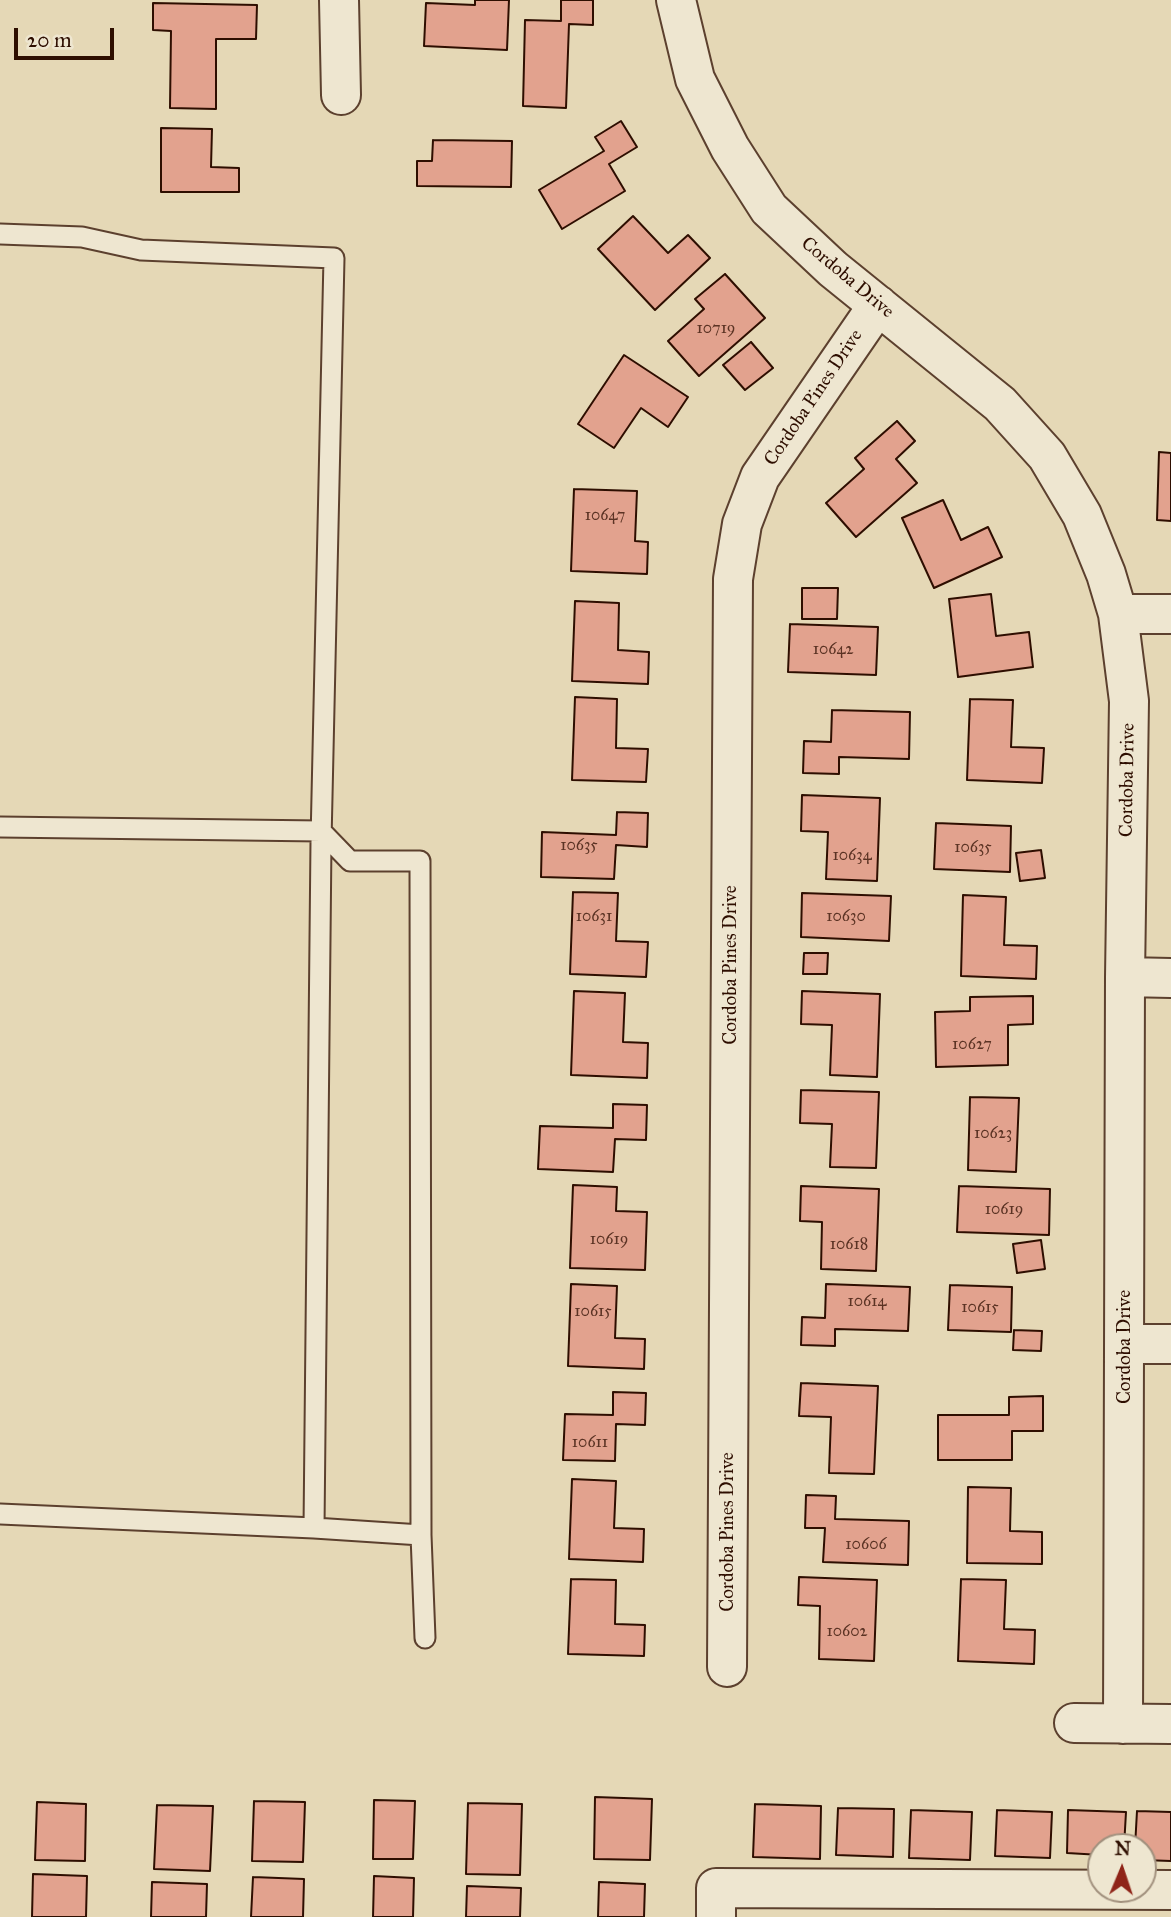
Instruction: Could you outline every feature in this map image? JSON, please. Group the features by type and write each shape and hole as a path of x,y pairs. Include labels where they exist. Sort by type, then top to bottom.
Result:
{"street":[{"path":"339,0 341,95"},
{"name":"Cordoba Drive","path":"677,0 695,79 730,148 769,209 833,269 1000,404 1046,456 1082,515 1106,574 1118,614 1129,701 1125,977 1123,1724"},
{"name":"Cordoba Pines Drive","path":"727,1667 733,579 741,524 760,477 878,304"},
{"path":"1118,614 1171,614"},
{"path":"1125,977 1171,978"},
{"path":"1125,1344 1171,1344"},
{"path":"1074,1723 1171,1724"},
{"path":"716,1903 1171,1891"}],"lane":[{"path":"0,234 82,237 141,250 334,258 321,831 314,1528"},
{"path":"0,827 321,831 350,861 420,861 421,1535 425,1638"},
{"path":"0,1514 421,1535"}],"building":[{"path":"475,0 509,0 507,50 424,46 426,3 475,5"},
{"path":"561,0 593,0 593,25 569,24 566,108 523,106 525,20 561,21"},
{"path":"153,3 257,5 256,39 216,39 216,109 170,108 171,31 153,30"},
{"path":"621,121 637,147 609,164 625,191 562,229 539,190 604,151 595,137"},
{"path":"161,128 212,129 211,167 239,168 239,192 161,192"},
{"path":"433,140 512,141 511,187 417,186 417,161 432,161"},
{"path":"633,216 668,253 688,235 710,258 655,310 598,249"},
{"path":"725,274 765,318 699,376 668,341 704,309 695,299"},
{"path":"751,342 773,368 745,390 723,365"},
{"path":"624,355 688,397 668,427 641,408 614,448 578,424"},
{"path":"897,421 915,441 896,459 917,483 856,537 826,503 864,469 855,458"},
{"path":"1159,452 1171,453 1171,521 1157,520"},
{"path":"574,489 637,491 635,541 648,542 647,574 571,571"},
{"path":"943,500 961,540 988,527 1002,557 934,588 902,518"},
{"path":"802,588 838,588 837,619 802,619"},
{"path":"991,594 996,636 1029,632 1033,667 958,677 949,599"},
{"path":"575,601 619,603 618,650 649,652 648,684 572,681"},
{"path":"790,624 878,627 876,675 788,672"},
{"path":"575,697 617,699 616,748 648,749 646,782 572,780"},
{"path":"970,699 1013,700 1011,747 1044,748 1042,783 967,780"},
{"path":"832,710 910,712 909,759 839,757 839,774 803,773 804,741 831,742"},
{"path":"802,795 880,798 877,881 826,879 828,832 801,831"},
{"path":"617,812 648,813 647,847 616,845 614,879 541,877 542,832 616,835"},
{"path":"936,823 1011,826 1010,872 934,869"},
{"path":"1041,850 1045,878 1020,881 1016,853"},
{"path":"573,892 618,893 616,941 648,942 646,977 570,974"},
{"path":"802,893 891,896 889,941 801,937"},
{"path":"963,895 1006,897 1004,945 1037,946 1036,979 961,976"},
{"path":"804,953 828,953 827,974 803,974"},
{"path":"574,991 625,993 623,1042 648,1043 647,1078 571,1075"},
{"path":"802,991 880,994 877,1077 830,1075 832,1025 801,1024"},
{"path":"1033,996 1033,1024 1008,1025 1008,1065 936,1067 935,1012 970,1011 970,997"},
{"path":"801,1090 879,1092 876,1168 830,1167 832,1124 800,1123"},
{"path":"970,1097 1019,1098 1016,1172 968,1170"},
{"path":"613,1104 647,1105 646,1140 615,1139 613,1172 538,1169 540,1126 613,1128"},
{"path":"573,1185 617,1187 616,1211 647,1212 645,1270 570,1268"},
{"path":"801,1186 879,1189 876,1271 821,1269 822,1222 800,1221"},
{"path":"959,1186 1050,1189 1049,1235 957,1232"},
{"path":"1041,1240 1045,1269 1017,1273 1013,1244"},
{"path":"571,1284 617,1286 615,1338 645,1339 644,1369 568,1366"},
{"path":"826,1284 910,1287 908,1331 835,1329 835,1346 801,1345 802,1317 825,1318"},
{"path":"950,1285 1012,1287 1011,1332 948,1330"},
{"path":"1014,1330 1042,1331 1041,1351 1013,1350"},
{"path":"801,1383 878,1386 874,1474 829,1473 831,1417 799,1416"},
{"path":"613,1392 646,1393 645,1425 616,1424 615,1461 563,1460 565,1414 613,1415"},
{"path":"1043,1396 1043,1431 1012,1431 1012,1460 938,1460 938,1415 1009,1415 1009,1397"},
{"path":"572,1479 616,1481 614,1528 644,1529 643,1562 569,1559"},
{"path":"968,1487 1011,1488 1010,1531 1042,1532 1042,1564 967,1563"},
{"path":"806,1495 836,1496 835,1519 909,1521 908,1565 823,1562 825,1528 805,1528"},
{"path":"799,1577 877,1580 874,1661 819,1659 820,1606 798,1605"},
{"path":"571,1579 616,1580 615,1624 645,1625 644,1656 568,1654"},
{"path":"961,1579 1006,1580 1004,1629 1035,1630 1034,1664 958,1661"},
{"path":"595,1797 652,1799 650,1860 594,1859"},
{"path":"374,1800 415,1801 413,1859 373,1859"},
{"path":"254,1801 305,1802 303,1862 252,1861"},
{"path":"37,1802 86,1804 85,1861 35,1860"},
{"path":"468,1803 522,1804 520,1875 466,1874"},
{"path":"755,1804 821,1806 820,1859 753,1857"},
{"path":"157,1805 213,1806 210,1871 154,1869"},
{"path":"838,1808 894,1809 893,1857 836,1855"},
{"path":"911,1810 972,1812 970,1860 909,1858"},
{"path":"997,1810 1052,1812 1050,1858 995,1856"},
{"path":"1068,1810 1126,1812 1125,1833 1087,1833 1087,1854 1067,1853"},
{"path":"1137,1811 1171,1812 1171,1861 1157,1860 1157,1833 1136,1833"},
{"path":"33,1874 87,1876 86,1917 32,1917"},
{"path":"374,1876 414,1878 413,1917 373,1917"},
{"path":"253,1877 304,1879 303,1917 251,1917"},
{"path":"152,1882 207,1884 206,1917 151,1917"},
{"path":"599,1882 645,1884 644,1917 598,1917"},
{"path":"467,1886 521,1888 520,1917 466,1917"}]}
